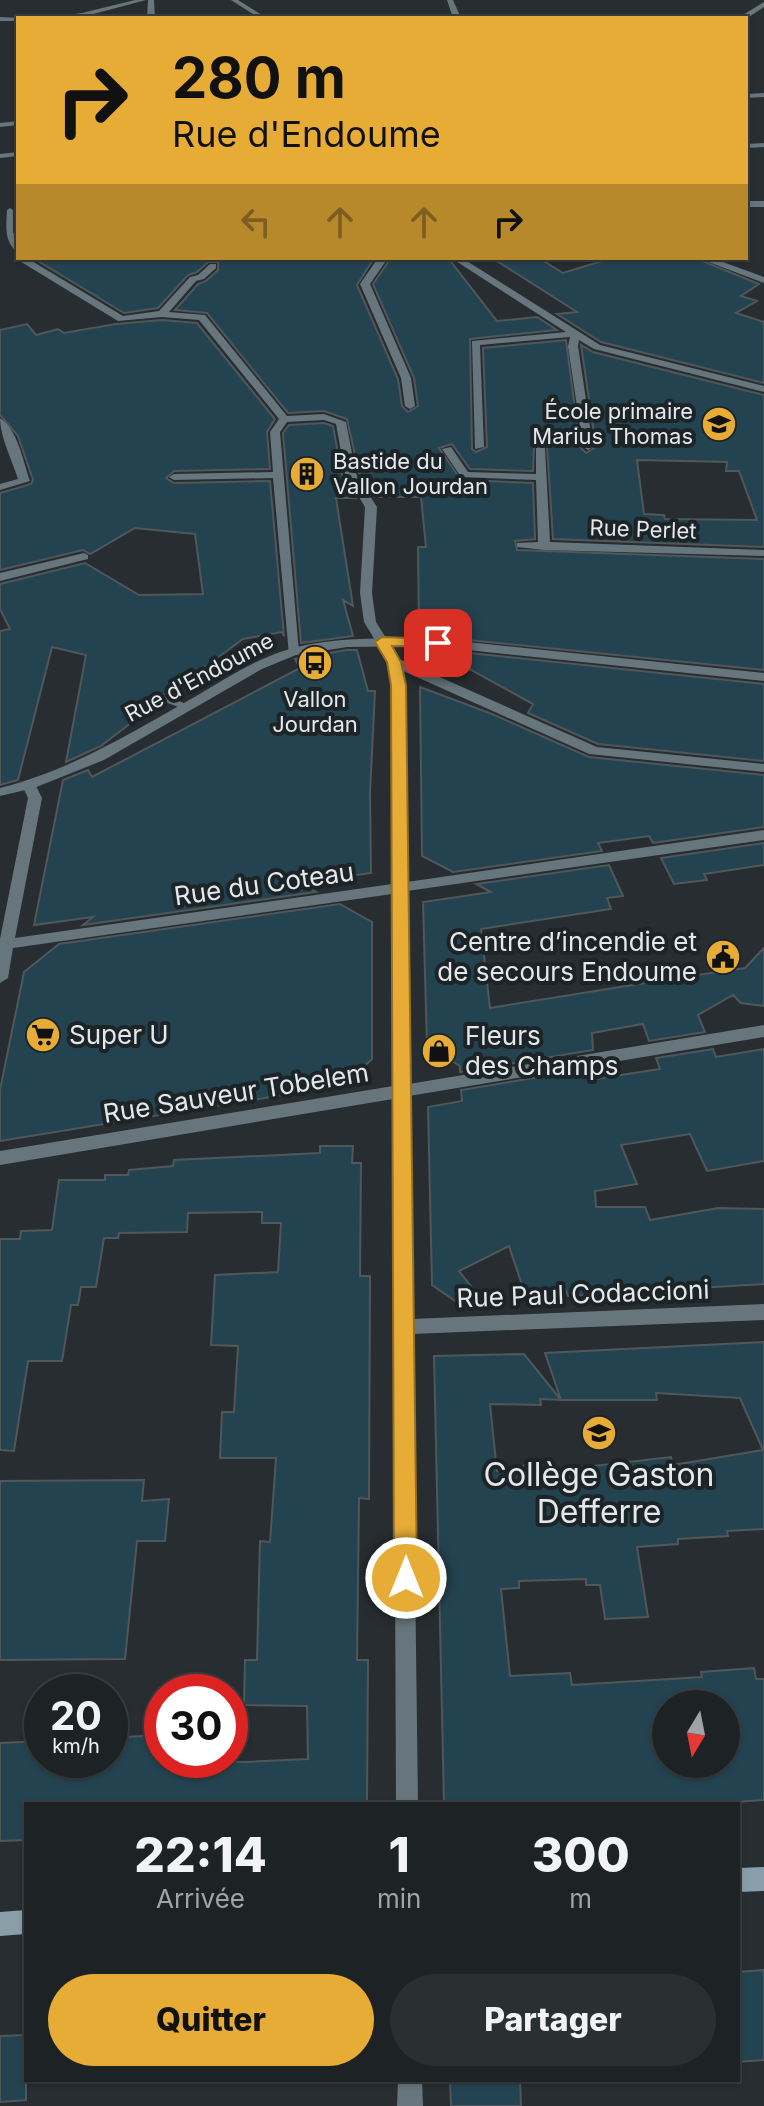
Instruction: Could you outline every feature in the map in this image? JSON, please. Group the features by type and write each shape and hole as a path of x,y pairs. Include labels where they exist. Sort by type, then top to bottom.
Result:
{"main road":[{"path":"740,1880 764,1879"},
{"path":"0,1924 24,1922"}],"street":[{"path":"70,16 143,0"},
{"path":"745,16 763,3"},
{"path":"24,260 121,319 162,314 202,317 284,419"},
{"path":"382,260 365,284 406,378 410,406"},
{"path":"459,260 597,347 764,389"},
{"path":"709,260 764,280"},
{"path":"162,314 193,279 201,277 213,266"},
{"path":"479,447 475,343 576,334"},
{"path":"576,334 573,346 588,447"},
{"path":"284,419 335,419 342,426 348,473 371,507 366,593 370,622 394,662 398,685 407,1802"},
{"path":"284,419 275,432 293,652"},
{"path":"0,421 13,445 24,481 0,487"},
{"path":"540,448 544,547"},
{"path":"447,449 465,475 541,477"},
{"path":"174,477 278,475"},
{"name":"Rue Perlet","path":"521,545 764,553"},
{"path":"0,577 84,557"},
{"name":"Rue d'Endoume","path":"0,792 29,785 99,757 258,666 293,652 350,643 429,642 764,677"},
{"path":"394,662 594,751 764,768"},
{"path":"0,978 35,798 29,785"},
{"name":"Rue du Coteau","path":"8,944 764,835"},
{"name":"Rue Sauveur Tobelem","path":"0,1158 764,1031"},
{"name":"Rue Paul Codaccioni","path":"404,1327 764,1312"},
{"path":"410,2082 410,2106"}],"lane":[{"path":"234,0 259,16"},
{"path":"10,210 9,239 16,248"},
{"path":"163,698 186,707"}],"building":[{"path":"36,260 373,260 357,285 398,379 402,406 408,412 418,406 414,378 373,284 390,260 450,260 497,321 537,317 557,330 470,339 472,449 476,452 487,447 483,348 566,340 580,447 586,453 596,447 581,345 593,352 764,395 764,547 553,539 547,446 534,444 533,471 470,469 452,444 439,448 461,480 533,483 535,539 515,541 517,550 764,559 764,670 419,635 418,547 426,547 421,497 374,497 359,473 347,419 324,411 288,413 207,313 175,310 198,284 218,270 218,262 208,262 188,275 158,308 124,313","holes":["637,460 727,462 726,471 739,471 757,520 665,519 664,515 644,514"]},
{"path":"495,260 542,260 563,273 605,260 700,260 759,284 741,296 757,301 736,313 764,322 764,383 601,342 557,314 577,312"},
{"path":"162,320 197,323 275,419 267,432 270,469 174,471 166,478 174,483 270,481 284,636 282,632 243,639 168,694 158,694 158,702 101,746 66,762 86,655 52,647 18,780 0,785 0,631 10,629 0,609 0,584 85,563 139,595 203,594 195,534 135,528 90,554 83,550 0,570 0,493 31,484 33,480 18,436 0,415 0,330 27,324 36,335 58,329 64,333"},
{"path":"324,423 333,426 342,475 356,498 336,498 353,606 343,600 353,636 301,643 283,433 289,425"},
{"path":"433,649 764,684 764,761 598,744 528,713 533,704"},
{"path":"357,650 368,691 375,691 370,793 371,873 300,883 316,892 83,925 93,917 34,925 63,780 88,770 92,777 300,668 295,659"},
{"path":"420,687 492,714 589,757 764,775 764,827 653,843 649,836 598,843 602,851 453,872 422,856"},
{"path":"764,843 764,865 704,874 707,880 674,884 661,858"},
{"path":"609,865 623,896 607,898 611,909 481,929 490,1008 645,983 639,971 664,967 670,979 745,968 764,948 764,1006 741,1003 733,995 698,1015 705,1032 649,1041 643,1024 592,1033 593,1050 460,1072 460,1066 427,1046 423,902 491,892 476,884"},
{"path":"340,904 372,922 372,1059 344,1085 0,1141 0,1090 24,972 59,944"},
{"path":"713,1049 716,1057 764,1049 764,1161 707,1171 690,1134 621,1145 637,1184 595,1191 596,1207 645,1207 650,1220 718,1208 764,1209 764,1284 568,1296 564,1286 525,1294 509,1246 459,1271 482,1300 455,1301 432,1285 428,1107 462,1101 461,1090 594,1068 595,1079 660,1069 656,1058"},
{"path":"320,1146 353,1146 352,1163 361,1163 360,1276 370,1276 369,1499 359,1498 357,1660 368,1660 367,1802 24,1802 24,1840 0,1841 0,1743 24,1742 24,1778 128,1778 128,1737 144,1736 144,1778 248,1778 248,1762 308,1759 307,1706 248,1705 245,1660 257,1660 260,1541 270,1542 276,1458 220,1458 222,1412 234,1412 238,1346 211,1345 215,1275 278,1272 281,1223 262,1223 262,1212 188,1213 187,1232 119,1233 118,1238 104,1238 96,1287 81,1287 78,1305 71,1305 62,1361 28,1361 14,1451 0,1450 0,1239 20,1239 21,1231 52,1230 59,1180 105,1180 105,1175 128,1175 129,1170 173,1166 174,1160 320,1153"},
{"path":"764,1342 764,1529 727,1531 728,1536 678,1539 678,1544 637,1547 648,1617 605,1619 600,1585 586,1585 586,1579 519,1581 519,1588 501,1589 510,1676 570,1673 572,1685 702,1677 701,1672 754,1668 756,1679 764,1679 764,1800 444,1802 434,1356 524,1354 561,1400 545,1353","holes":["656,1393 740,1398 763,1450 673,1465 671,1457 533,1473 531,1464 497,1471 490,1404 541,1405 540,1399 657,1400"]},
{"path":"144,1480 142,1501 169,1499 165,1541 137,1541 125,1659 0,1660 0,1481"},
{"path":"764,1970 764,2060 740,2062 740,1972"},
{"path":"24,2035 26,2100 0,2102 0,2036"},
{"path":"450,2082 520,2082 521,2106 451,2106"}],"place":[{"name":"École primaire Marius Thomas","path":"719,424"},
{"name":"Bastide du Vallon Jourdan","path":"307,474"},
{"name":"Vallon Jourdan","path":"315,663"},
{"name":"Centre d’incendie et de secours Endoume","path":"723,957"},
{"name":"Super U","path":"43,1035"},
{"name":"Fleurs des Champs","path":"439,1051"},
{"name":"Collège Gaston Defferre","path":"599,1433"}],"route":[{"path":"406,1578 398,685 394,662 382,642 438,643"}]}
